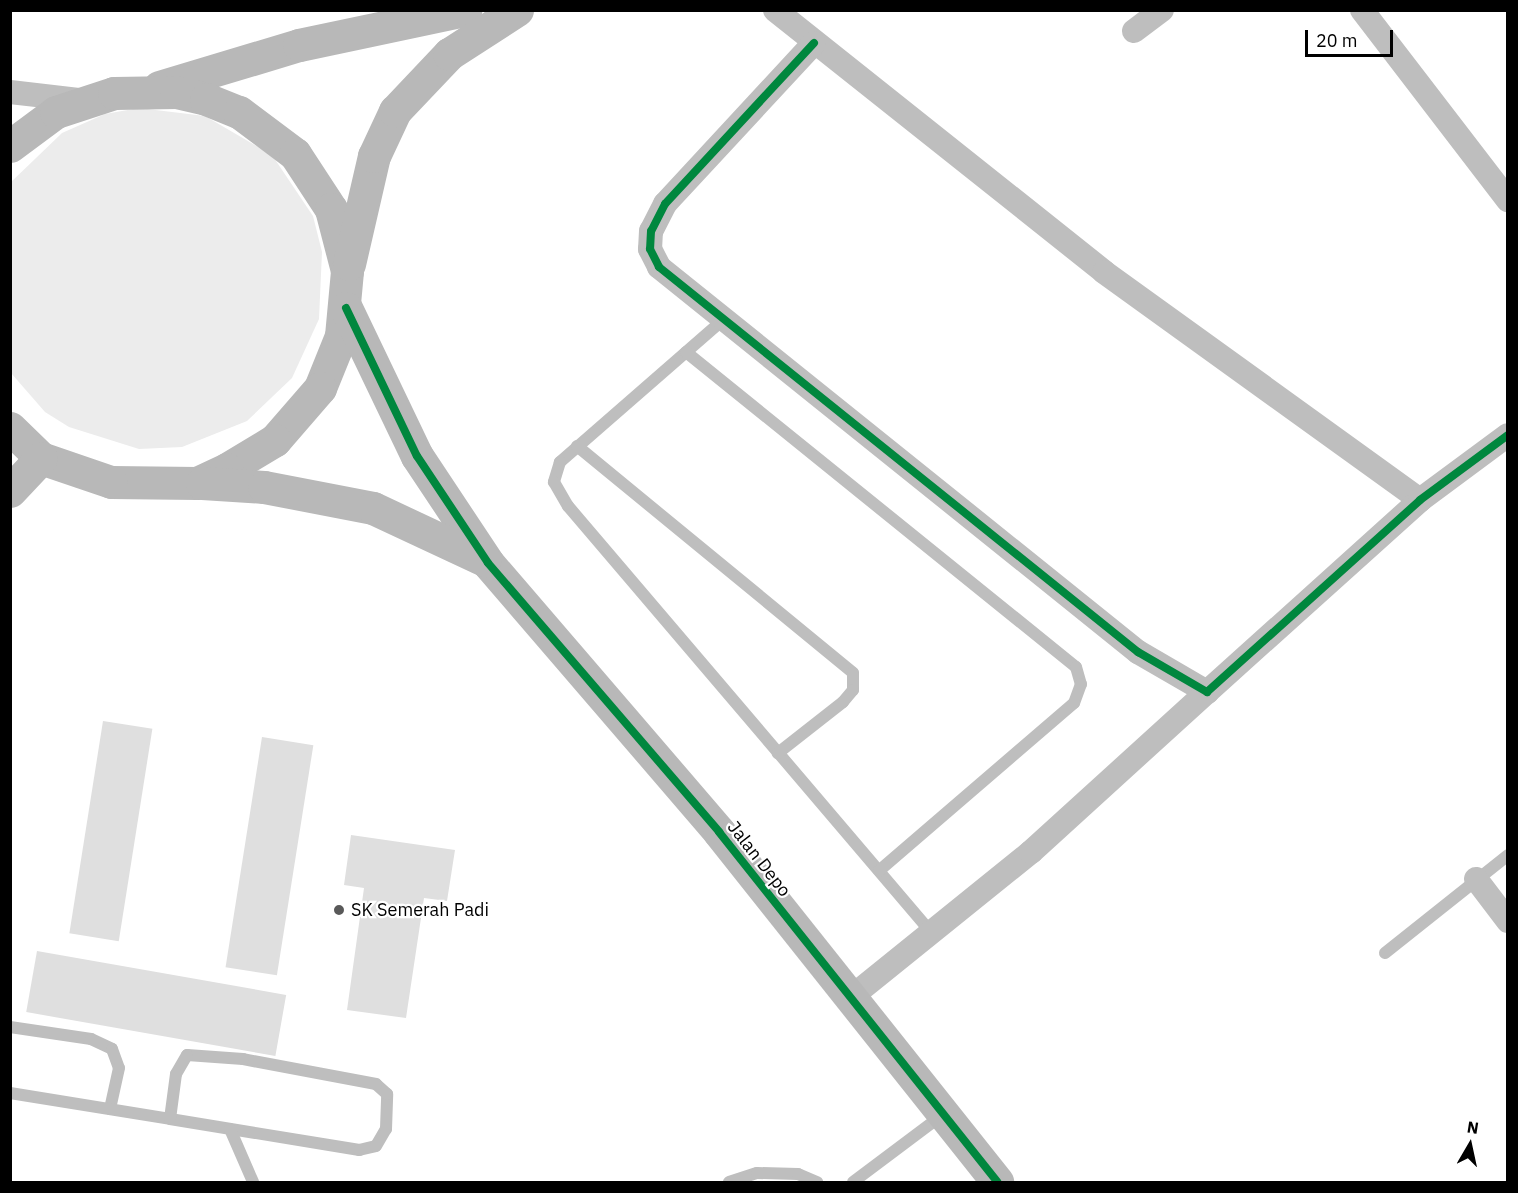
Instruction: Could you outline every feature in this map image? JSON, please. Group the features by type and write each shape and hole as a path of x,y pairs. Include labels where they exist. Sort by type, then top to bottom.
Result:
{"street":[{"path":"10,92 85,100 147,90 300,45 473,22 517,10"},
{"path":"775,10 1104,272 1420,501"},
{"path":"1134,31 1162,10"},
{"path":"1362,10 1508,200"},
{"path":"197,483 256,454 298,419 332,363 346,308 347,271 374,156 395,111 473,22"},
{"path":"814,42 665,204 651,231 650,249 659,267 1138,652 1207,692"},
{"path":"147,90 206,99 270,132 315,180 334,219 347,271"},
{"path":"10,146 48,118 85,100"},
{"name":"Jalan Depo","path":"346,308 417,456 488,563 719,832 990,1180"},
{"path":"10,428 40,458 111,482 197,483 264,487 373,508 488,563"},
{"path":"850,998 1102,790 1207,692 1420,501 1508,435"},
{"path":"10,491 40,458"},
{"path":"1476,879 1508,921"}],"lane":[{"path":"724,319 560,462 554,482 568,507 932,932"},
{"path":"686,352 1076,667 1081,684 1074,703 879,871"},
{"path":"577,446 854,673 853,690 843,702 778,753"},
{"path":"1384,953 1508,855"},
{"path":"10,1027 91,1039 112,1049 119,1068 110,1109"},
{"path":"10,1093 360,1150 376,1146 386,1130 387,1094 376,1084 243,1059 187,1055 176,1074 170,1119"},
{"path":"853,1182 941,1116"},
{"path":"230,1129 253,1182"},
{"path":"729,1182 757,1173 798,1174 817,1182"}],"shaded area":[{"path":"139,108 205,116 272,155 313,216 322,252 319,319 292,378 247,421 182,447 139,449 69,427 45,412 11,373 10,183 62,133 105,114"}],"building":[{"path":"103,721 152,729 119,941 69,933"},
{"path":"262,737 313,745 277,975 226,967"},
{"path":"351,835 455,850 447,901 424,898 406,1018 347,1010 364,888 344,885"},
{"path":"37,951 286,995 275,1056 26,1012"}],"cycle path":[{"path":"814,43 665,204 651,231 650,249 659,267 1138,652 1207,692 1420,500 1508,435"},
{"path":"346,308 417,456 488,563 719,832 997,1182"}],"place":[{"name":"SK Semerah Padi","path":"339,910"}]}
